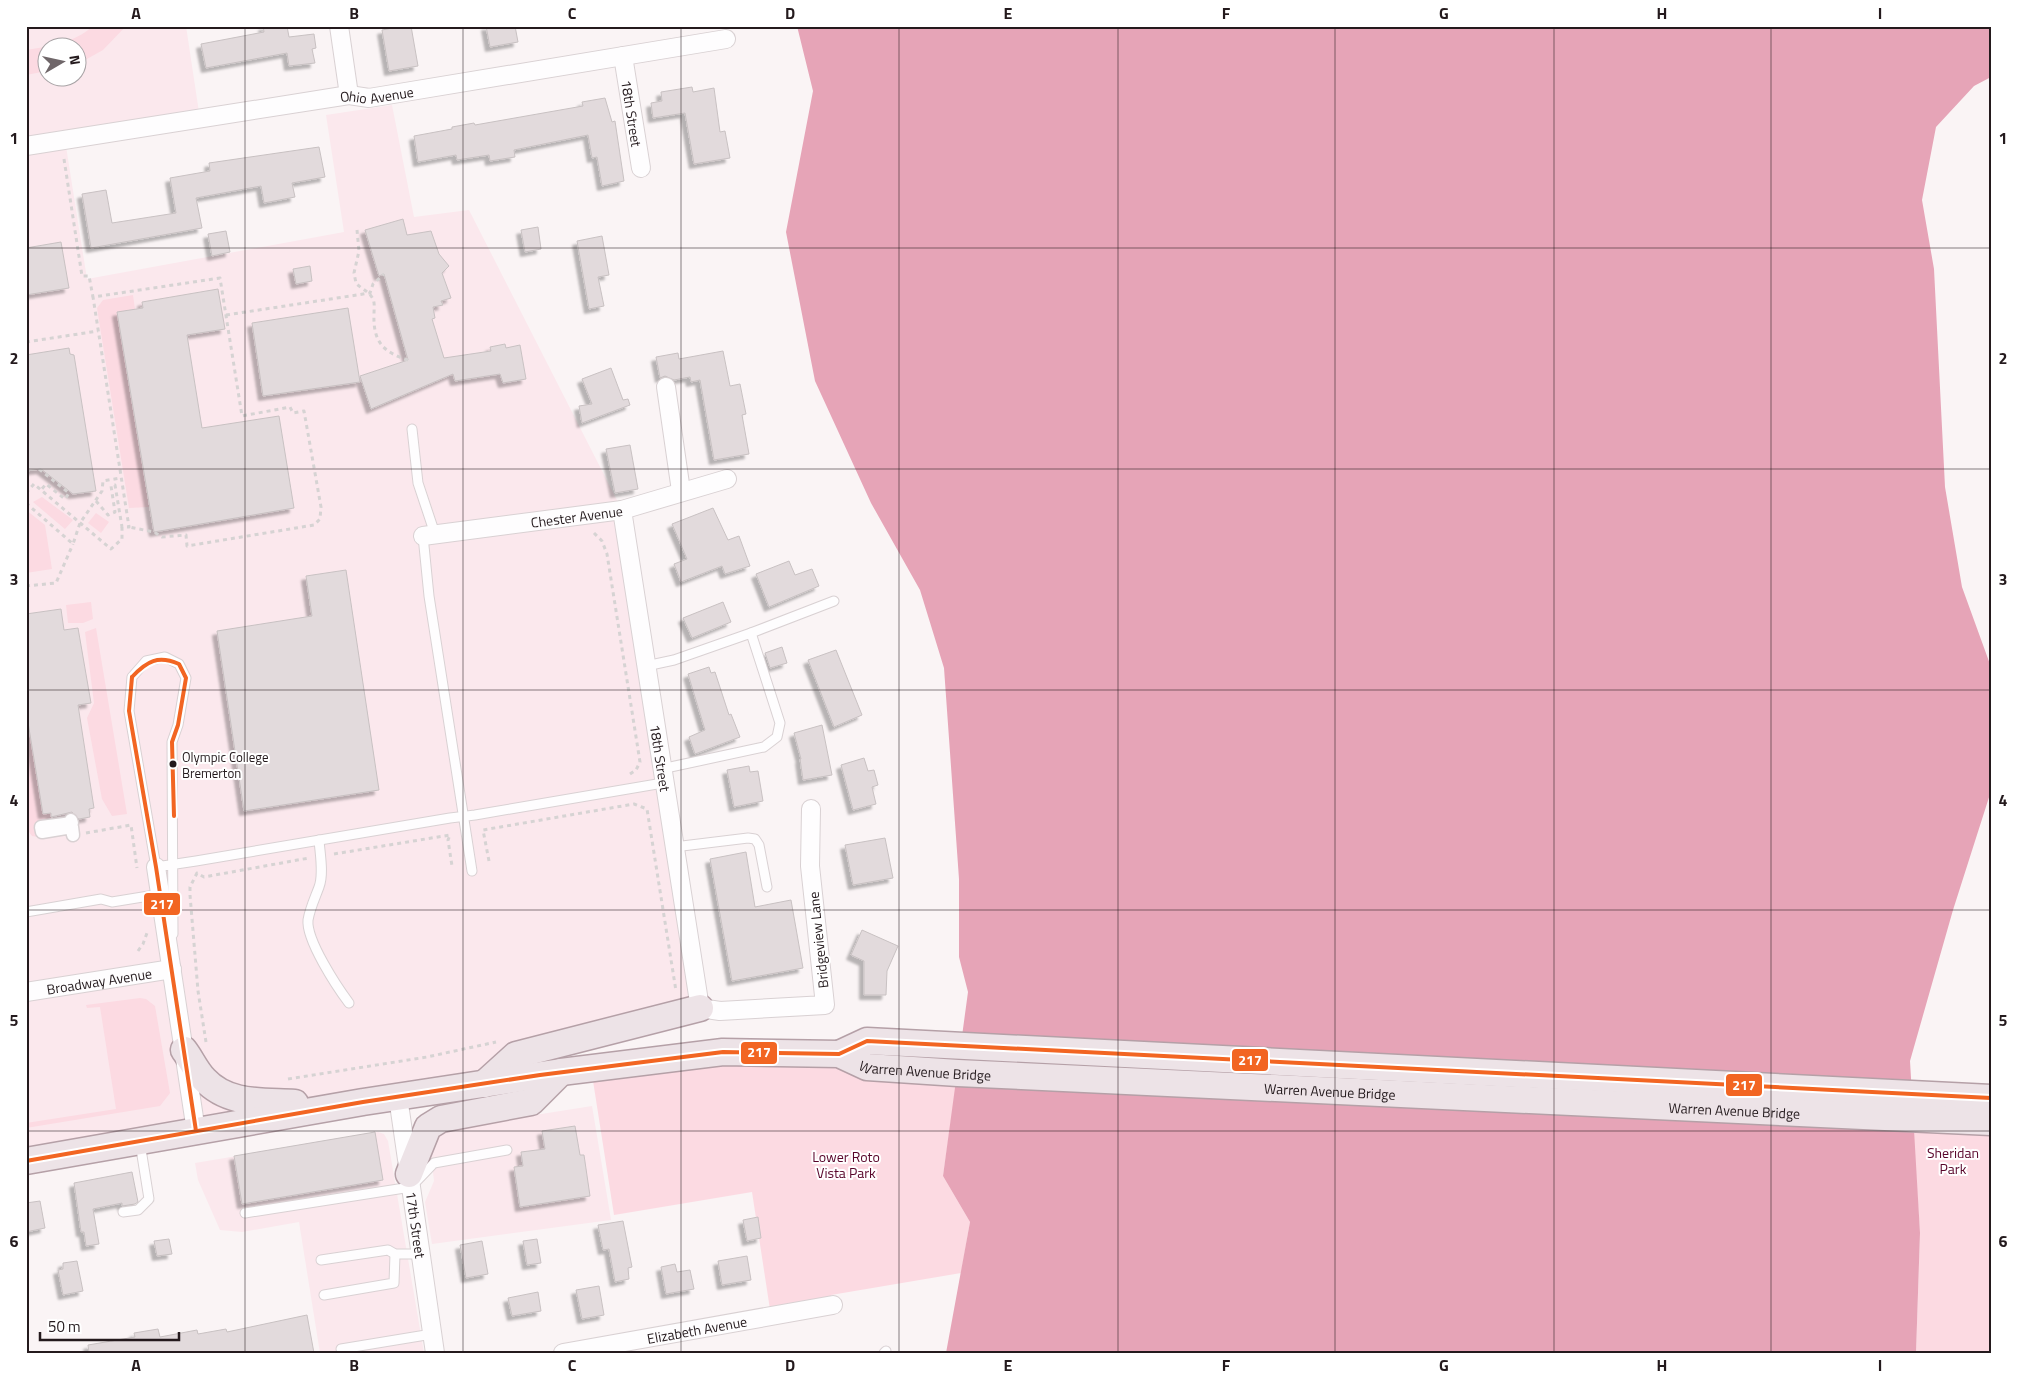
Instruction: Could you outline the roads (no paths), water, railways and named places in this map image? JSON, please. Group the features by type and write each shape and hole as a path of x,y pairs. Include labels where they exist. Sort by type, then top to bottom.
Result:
{"main road":[{"path":"484,1084 516,1054 688,1003"},
{"name":"Warren Avenue Bridge","path":"839,1054 867,1041 1991,1098"},
{"path":"195,1047 204,1079 226,1097 244,1101 311,1104 318,1110"},
{"path":"26,1161 318,1110 560,1072 723,1052 839,1054"},
{"name":"Warren Avenue Bridge","path":"839,1054 867,1067 958,1073 1991,1122"},
{"path":"410,1180 428,1127 441,1119 531,1102 560,1072"}],"street":[{"path":"339,26 349,95"},
{"name":"Ohio Avenue","path":"26,146 349,95 375,98 726,39"},
{"name":"18th Street","path":"623,56 641,168"},
{"path":"666,387 681,491"},
{"name":"Chester Avenue","path":"429,535 622,510 681,491 727,479"},
{"name":"18th Street","path":"622,510 674,847 688,1003"},
{"name":"Bridgeview Lane","path":"688,1003 720,1011 825,1005 810,866 810,809"},
{"path":"71,820 72,822 41,827 42,832 72,827 73,835"},
{"path":"156,867 172,969 195,1047 196,1131"},
{"name":"Broadway Avenue","path":"26,992 172,969"},
{"name":"17th Street","path":"398,1097 435,1353"},
{"name":"Elizabeth Avenue","path":"563,1353 832,1305"}],"lane":[{"path":"412,428 418,483 429,535 429,596 472,871"},
{"path":"646,666 674,660 750,634 834,601"},
{"path":"172,969 174,864 172,742 178,725 186,678 179,664 165,657 146,661 132,677 129,711 156,867 174,864 318,840 463,816 662,776 764,747 777,737 780,723 750,634"},
{"path":"674,847 748,838 755,839 759,845 767,887"},
{"path":"318,840 320,885 312,902 308,922 316,948 334,982 349,1003"},
{"path":"26,912 100,899 112,902 161,894"},
{"path":"123,1212 138,1210 149,1199 139,1141"},
{"path":"245,1214 410,1180 434,1163 507,1150"},
{"path":"321,1260 388,1250 395,1254 421,1254"},
{"path":"324,1295 394,1283 395,1254"},
{"path":"341,1349 432,1334"}],"place":[{"name":"Olympic College Bremerton","path":"173,764"}],"park label":[{"name":"Sheridan Park","path":"1953,1160"},
{"name":"Lower Roto Vista Park","path":"846,1164"}]}
